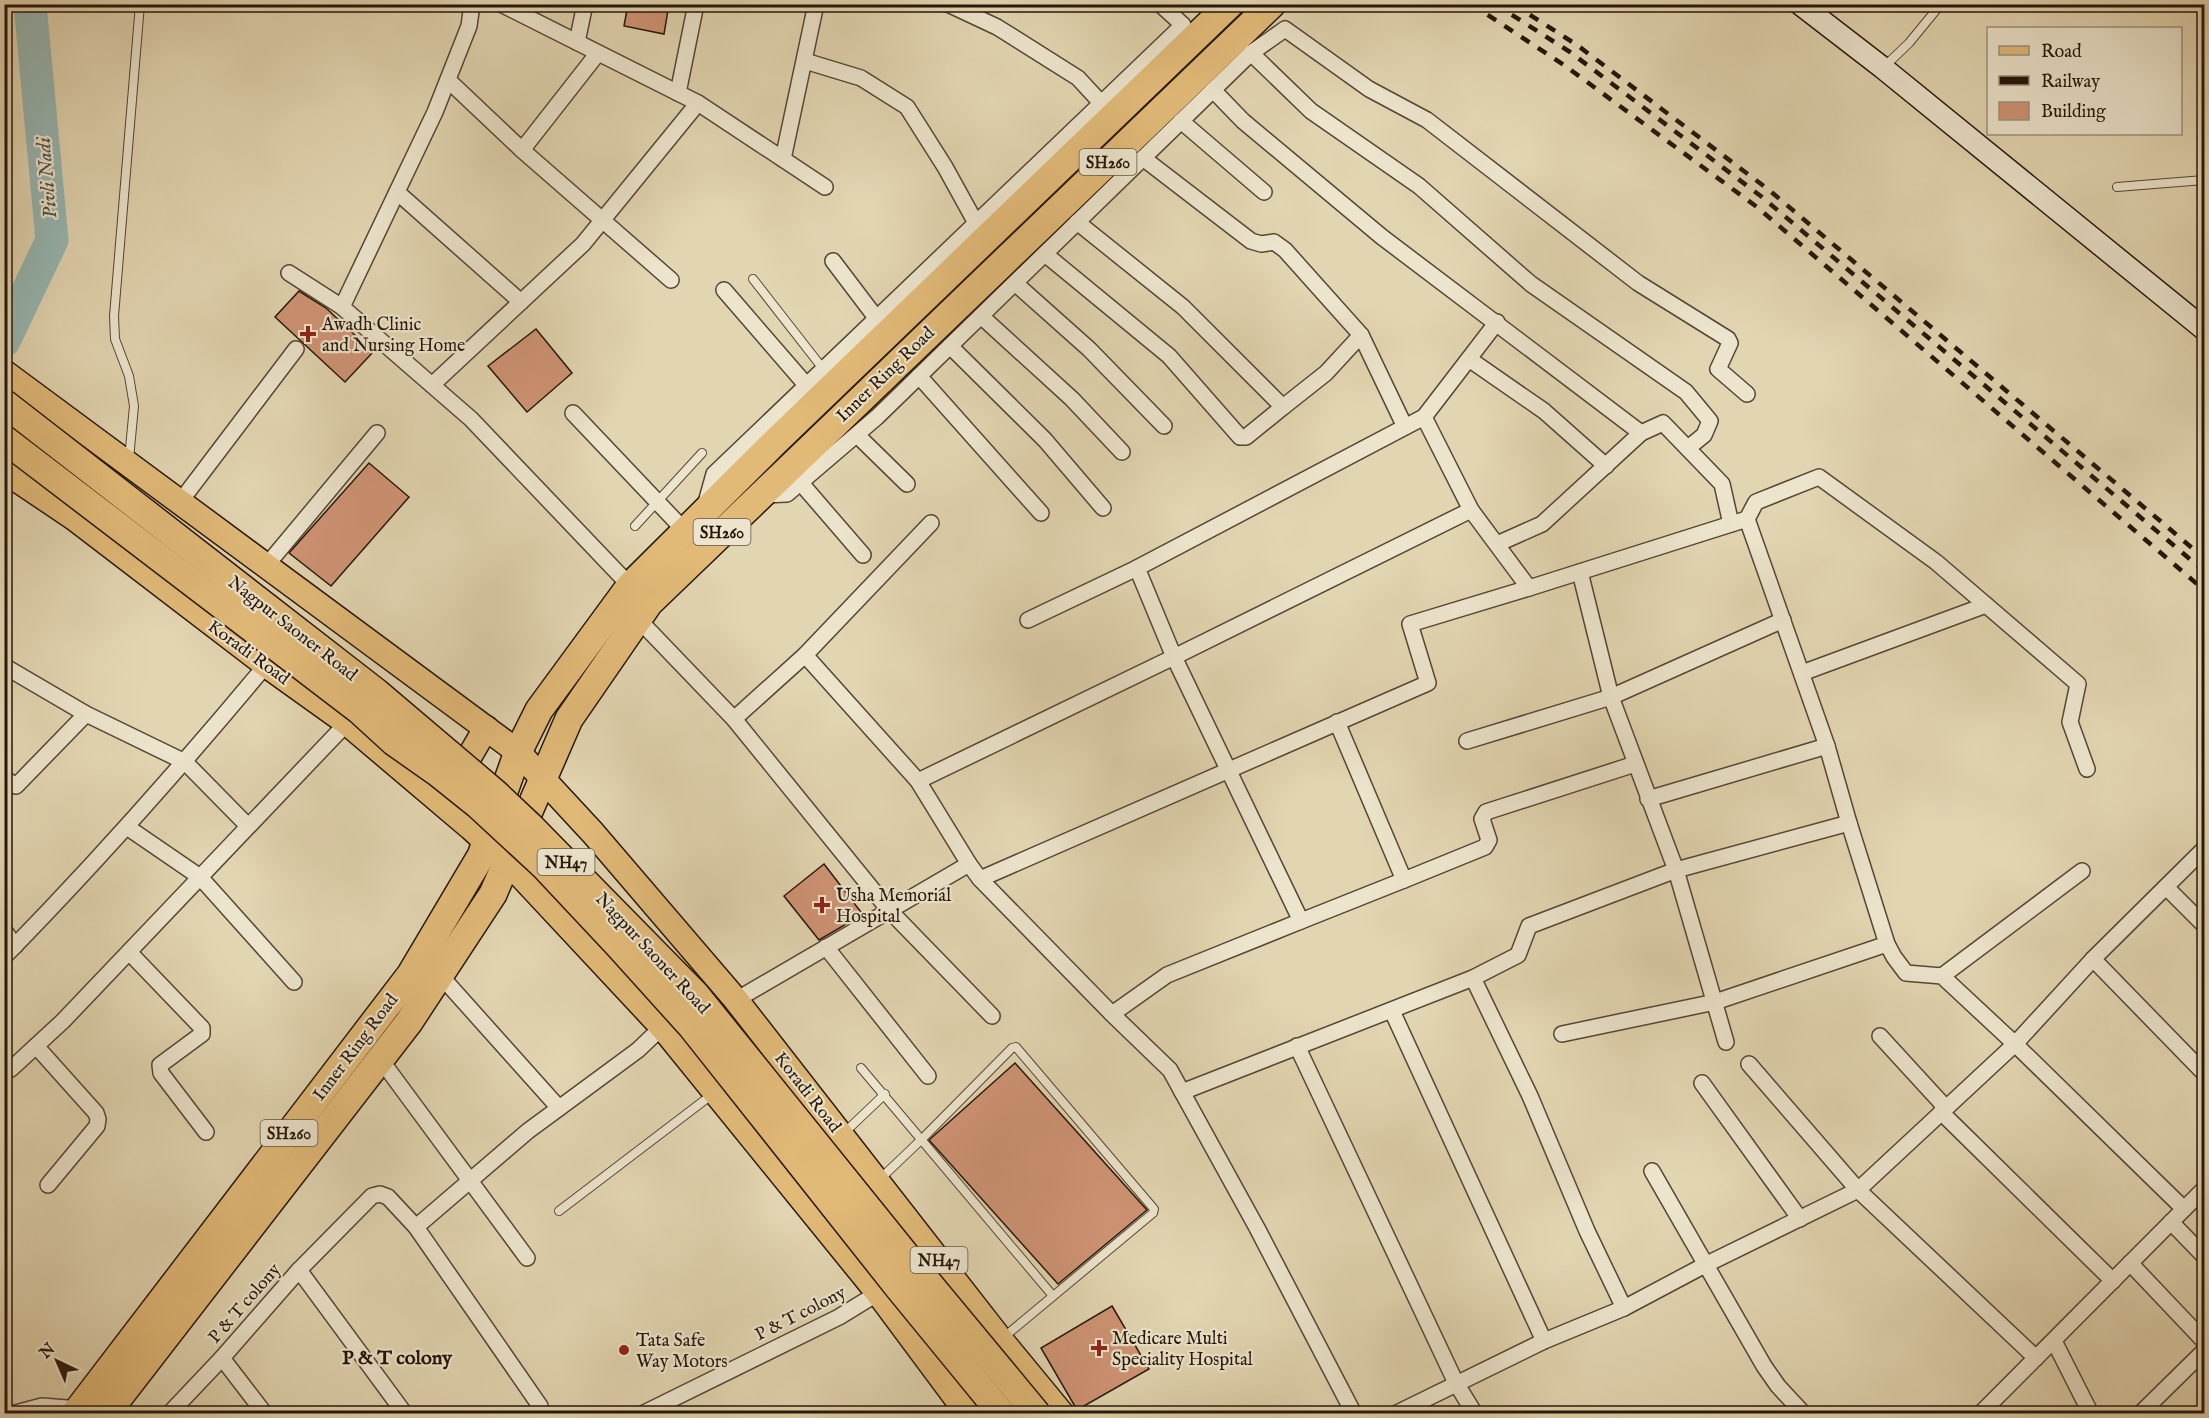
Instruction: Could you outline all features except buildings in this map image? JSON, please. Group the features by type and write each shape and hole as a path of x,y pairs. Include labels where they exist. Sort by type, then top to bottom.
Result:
{"highway":[{"name":"Inner Ring Road","path":"543,778 569,719 639,602 694,523 1230,4"},
{"name":"Inner Ring Road","path":"518,752 539,710 639,602 760,495 1272,4"},
{"name":"Nagpur Saoner Road","path":"4,403 376,692 530,826 696,995 925,1279 1037,1413"},
{"name":"Nagpur Saoner Road","path":"4,439 359,710 394,742 453,784 544,866 692,1027 898,1287 1002,1413"},
{"name":"SH260","path":"486,842 518,752"},
{"name":"SH260","path":"507,861 543,778"},
{"name":"Inner Ring Road","path":"77,1411 411,974 456,900 481,856 486,842"},
{"name":"Inner Ring Road","path":"106,1413 317,1139 381,1060 494,894 507,861"}],"main road":[{"path":"4,372 518,752"},
{"path":"74,518 121,459"},
{"name":"Koradi Road","path":"11,476 74,518 266,665 347,723 443,803 507,861"},
{"path":"443,803 486,728"},
{"name":"NH47","path":"518,752 543,778"},
{"name":"Koradi Road","path":"543,778 742,1009 1001,1340 1062,1413"},
{"path":"507,861 662,1028 878,1293 968,1413"},
{"path":"699,1073 742,1009"}],"street":[{"path":"342,308 448,80 470,26 472,4"},
{"path":"501,4 698,103 825,187"},
{"path":"576,42 585,4"},
{"path":"678,93 696,4"},
{"path":"783,159 816,4"},
{"path":"948,4 997,27 1078,78 1102,104"},
{"path":"573,413 658,502 694,523 714,474 1184,25 1160,4"},
{"path":"1800,4 2205,329"},
{"path":"760,495 787,494 856,435 920,376 1251,53 1286,29 1369,89 1427,120 1638,282 1728,339 1730,343 1718,369 1748,394"},
{"path":"522,150 598,53"},
{"path":"1251,53 1311,111 1419,186 1531,284 1686,392 1710,421 1704,435 1688,448"},
{"path":"805,61 861,78 907,107 945,167 977,225"},
{"path":"448,80 522,150 671,280"},
{"path":"1213,90 1243,121 1382,237 1641,433"},
{"path":"432,386 583,244 698,103"},
{"path":"1181,121 1264,192"},
{"path":"1143,158 1251,241 1261,244 1274,242 1285,250 1361,335 1405,427"},
{"path":"397,192 521,302"},
{"path":"1077,222 1184,307 1283,406"},
{"path":"1045,254 1169,356 1240,437 1246,436 1326,373 1361,335"},
{"path":"833,261 877,319"},
{"path":"290,273 342,308 471,419 639,602 889,910 992,1016"},
{"path":"1015,283 1089,349 1164,426"},
{"path":"724,290 807,386"},
{"path":"981,316 1072,399 1122,452"},
{"path":"1028,620 1137,568 1424,417 1497,322"},
{"path":"950,346 1045,440 1103,507"},
{"path":"180,502 296,349"},
{"path":"1469,359 1544,411 1606,466"},
{"path":"920,376 1041,513"},
{"path":"1424,417 1472,510 1529,588"},
{"path":"1497,544 1542,524 1641,433 1663,423 1722,484 1731,524"},
{"path":"266,566 377,432"},
{"path":"856,435 907,484"},
{"path":"980,879 1428,683 1410,624 1747,519 1756,502 1819,477 1936,562 2078,684 2070,722 2087,769"},
{"path":"800,482 863,555"},
{"path":"918,781 1472,510"},
{"path":"1747,519 1827,746 1887,944 1894,957 1906,973 1942,976 2184,1209"},
{"path":"734,719 805,655 931,523"},
{"path":"1137,568 1174,657 1301,921"},
{"path":"1580,572 1611,697 1676,870 1726,1042"},
{"path":"1802,673 1986,605"},
{"path":"1467,741 1611,697 1783,620"},
{"path":"805,655 918,781 980,879 1170,1070 1257,1228 1354,1413"},
{"path":"10,952 185,762 266,665"},
{"path":"4,666 86,714 185,762 248,826"},
{"path":"4,798 10,782 86,714"},
{"path":"1337,722 1404,880"},
{"path":"4,1070 11,1069 63,1021 347,723"},
{"path":"1648,800 1827,746"},
{"path":"1112,1014 1167,975 1485,847 1489,840 1482,819 1486,812 1635,764"},
{"path":"1182,1092 1473,978 1518,955 1529,926 1676,870 1849,823"},
{"path":"127,827 200,877 294,982"},
{"path":"1395,1413 1544,1341 1624,1308 1705,1265 1858,1190 2015,1044 2093,959 2205,849"},
{"path":"742,1009 826,947 969,864"},
{"path":"1942,976 2082,871"},
{"path":"2166,887 2205,925"},
{"path":"4,930 10,952"},
{"path":"1562,1034 1715,1002 1887,944"},
{"path":"826,947 928,1076"},
{"path":"129,952 202,1028 202,1034 160,1065 161,1073 206,1132"},
{"path":"2093,959 2205,1072"},
{"path":"440,975 559,1108"},
{"path":"1473,978 1530,1096 1587,1231 1624,1308"},
{"path":"1392,1011 1544,1341"},
{"path":"416,1227 528,1131 638,1050 662,1028"},
{"path":"1880,1036 1944,1110 2113,1281"},
{"path":"36,1046 96,1113 98,1119 97,1126 48,1185"},
{"path":"1297,1046 1456,1383 1475,1413"},
{"path":"381,1060 527,1258"},
{"path":"1749,1064 1858,1190 2036,1358"},
{"path":"1702,1083 1800,1219"},
{"path":"1652,1171 1764,1366 1778,1386 1804,1413"},
{"path":"1988,1411 2036,1358 2205,1189"},
{"path":"299,1270 372,1196 380,1194 388,1197 416,1227 540,1406 540,1413"},
{"path":"2171,1222 2205,1256"},
{"path":"2130,1263 2205,1341"},
{"name":"P & T colony","path":"169,1413 222,1358 299,1270 405,1413"},
{"name":"P & T colony","path":"642,1413 838,1317 878,1293"},
{"path":"2054,1341 2091,1413"},
{"path":"2143,1411 2205,1351"},
{"path":"222,1358 265,1413"},
{"path":"12,1413 42,1406 77,1411"}],"lane":[{"path":"121,459 134,406 129,376 115,339 114,316 140,4"},
{"path":"1882,68 1909,43 1941,4"},
{"path":"2117,187 2205,180"},
{"path":"753,279 824,370"},
{"path":"635,526 702,453"},
{"path":"878,1181 1012,1048 1016,1047 1154,1209 1153,1213 1001,1340"},
{"path":"861,1068 1053,1296"},
{"path":"559,1211 715,1092"},
{"path":"842,1135 885,1094"}],"waterway":[{"name":"Pivli Nadi","path":"4,341 52,240 30,4"}],"railway":[{"path":"1471,4 1564,65 1757,207 2204,590"},
{"path":"1495,4 1570,52 1762,197 2204,571"},
{"path":"1513,4 1577,45 1769,190 2204,558"}],"place":[{"name":"Awadh Clinic and Nursing Home","path":"308,334"},
{"name":"Usha Memorial Hospital","path":"822,905"},
{"name":"Medicare Multi Speciality Hospital","path":"1099,1348"},
{"name":"Tata Safe Way Motors","path":"624,1350"}],"district":[{"name":"P & T colony","path":"397,1357"}]}
